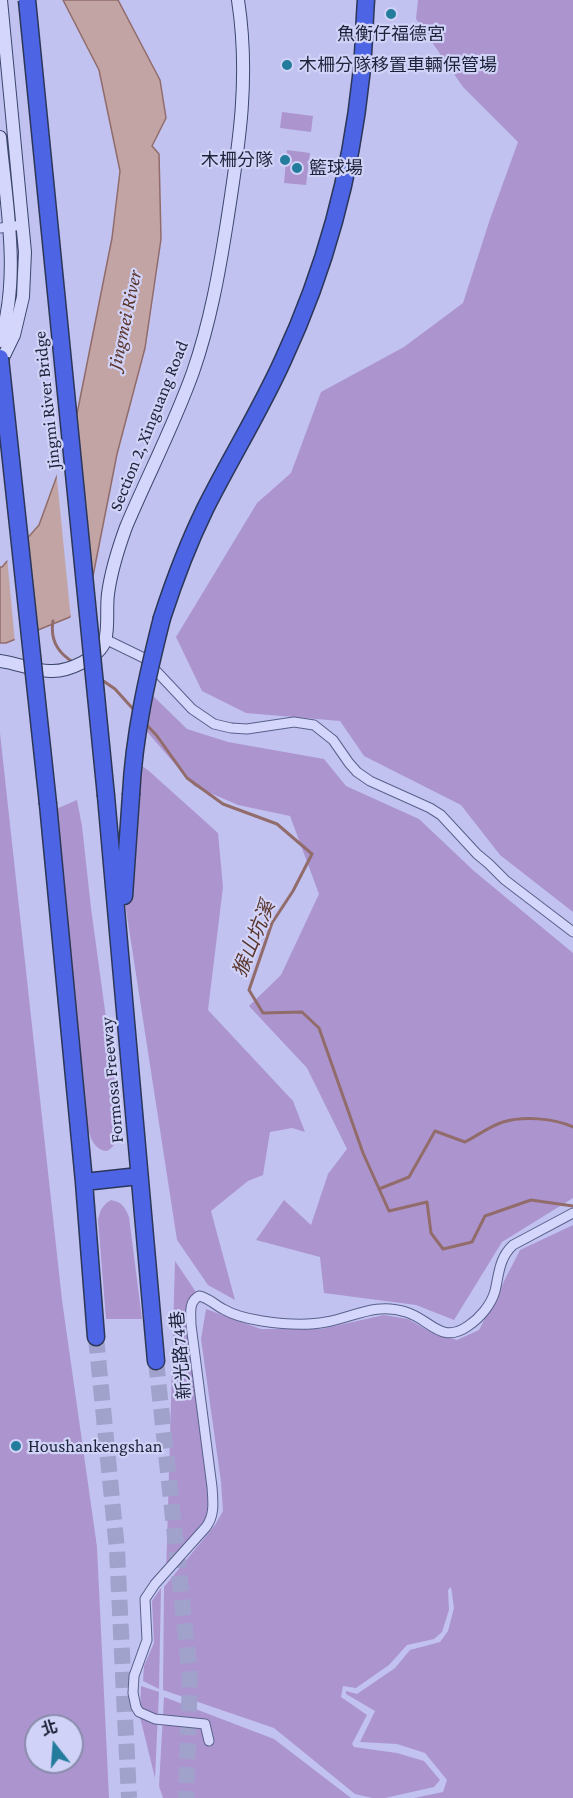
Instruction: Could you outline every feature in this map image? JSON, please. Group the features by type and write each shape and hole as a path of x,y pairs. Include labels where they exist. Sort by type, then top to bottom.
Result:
{"highway":[{"name":"Jingmi River Bridge","path":"27,0 106,796"},
{"path":"120,942 135,744 141,706 162,618 173,583 204,511 284,359 322,259 346,168 352,135 361,76 366,0"},
{"name":"Formosa Freeway","path":"0,358 48,804 84,1182 96,1337"},
{"name":"Formosa Freeway","path":"106,796 156,1361"},
{"path":"84,1182 139,1176"}],"street":[{"path":"0,364 14,334 22,297 25,252 1,0"},
{"name":"Section 2, Xinguang Road","path":"103,644 108,594 117,552 193,374 216,292 242,121 243,60 238,0"},
{"path":"0,137 4,227 10,262 7,320 0,340"},
{"path":"4,227 22,225"},
{"path":"0,661 51,672 84,662 103,644 144,658 192,709 214,723 246,729 294,722 314,725 333,740 357,772 370,781 441,815 505,880 573,932"},
{"name":"新光路74巷","path":"209,1741 205,1724 156,1719 139,1712 134,1694 134,1676 147,1640 146,1599 155,1584 206,1527 213,1513 212,1487 191,1325 193,1301 199,1296 206,1297 226,1311 238,1316 262,1321 310,1324 327,1322 364,1310 399,1310 415,1315 438,1331 455,1333 466,1328 487,1307 494,1292 498,1270 508,1250 513,1245 573,1214"}],"shaded area":[{"path":"418,0 573,0 573,912 500,855 461,805 364,756 340,721 246,713 202,691 176,637 257,503 291,473 321,392 404,347 463,303 518,142 463,87 416,19"},
{"path":"282,112 313,116 311,132 280,128"},
{"name":"籃球場","path":"287,150 310,153 306,185 284,183"},
{"path":"145,688 187,729 228,742 324,759 346,786 419,819 474,871 573,953 573,1198 502,1242 454,1320 416,1305 324,1293 320,1257 256,1240 284,1200 311,1225 328,1174 347,1149 307,1068 249,1006 281,975 319,894 290,816 238,805 194,786 135,718"},
{"path":"0,733 62,1300 97,1547 109,1798 0,1798"},
{"path":"129,756 218,833 223,887 208,1010 293,1101 305,1132 292,1128 270,1132 263,1175 248,1181 211,1211 235,1300 208,1285 177,1240 125,903"},
{"path":"77,800 118,1106 118,1137 107,1151 96,1146 92,1140 84,1106 56,809"},
{"path":"111,1200 123,1206 129,1217 142,1319 106,1319 98,1220 102,1208"},
{"path":"573,1225 573,1798 414,1798 443,1792 447,1780 425,1753 397,1744 360,1742 375,1711 346,1694 346,1691 357,1694 395,1668 410,1650 440,1642 448,1631 454,1608 451,1587 448,1590 449,1610 442,1632 434,1639 407,1645 389,1665 356,1688 343,1686 341,1697 367,1715 352,1744 354,1747 397,1753 424,1761 440,1780 434,1787 385,1798 355,1794 274,1728 163,1690 164,1587 215,1525 223,1511 201,1339 206,1309 261,1329 321,1329 384,1315 408,1319 429,1331 457,1340 479,1330 520,1250"},
{"path":"175,1261 198,1295 192,1332 215,1510 166,1576"},
{"path":"161,1588 159,1689 143,1681 144,1666 154,1643 152,1601"},
{"path":"141,1686 159,1692 155,1778 140,1717"},
{"path":"164,1697 274,1739 351,1798 163,1798 159,1786"}],"water":[{"name":"Jingmei River","path":"63,0 118,0 160,80 166,118 152,146 159,154 161,239 145,348 117,454 93,576 70,617 6,643 0,643 0,567 39,525 74,429 112,238 120,171 99,70"}],"pier":[{"path":"71,428 91,586 71,620 56,469"},
{"path":"28,534 38,633 15,643 7,557"}],"waterway":[{"name":"猴山坑溪","path":"53,621 52,628 56,645 73,662"},
{"name":"猴山坑溪","path":"102,680 115,689 134,710"},
{"name":"猴山坑溪","path":"144,722 187,778 223,804 277,824 312,854 293,891 272,923 249,990 263,1013 302,1012 319,1028 363,1153 389,1211 427,1202 431,1233 443,1249 472,1242 485,1216 531,1200 573,1206"},
{"path":"379,1189 409,1177 435,1131 465,1142 493,1126 511,1120 548,1120 573,1127"}],"tunnel":[{"path":"96,1337 117,1550 129,1798"},
{"path":"156,1361 190,1675 186,1798"}],"place":[{"name":"魚衡仔福德宮","path":"391,14"},
{"name":"木柵分隊移置車輛保管場","path":"287,65"},
{"name":"木柵分隊","path":"285,160"},
{"name":"籃球場","path":"297,168"},
{"name":"Houshankengshan","path":"16,1446"}]}
